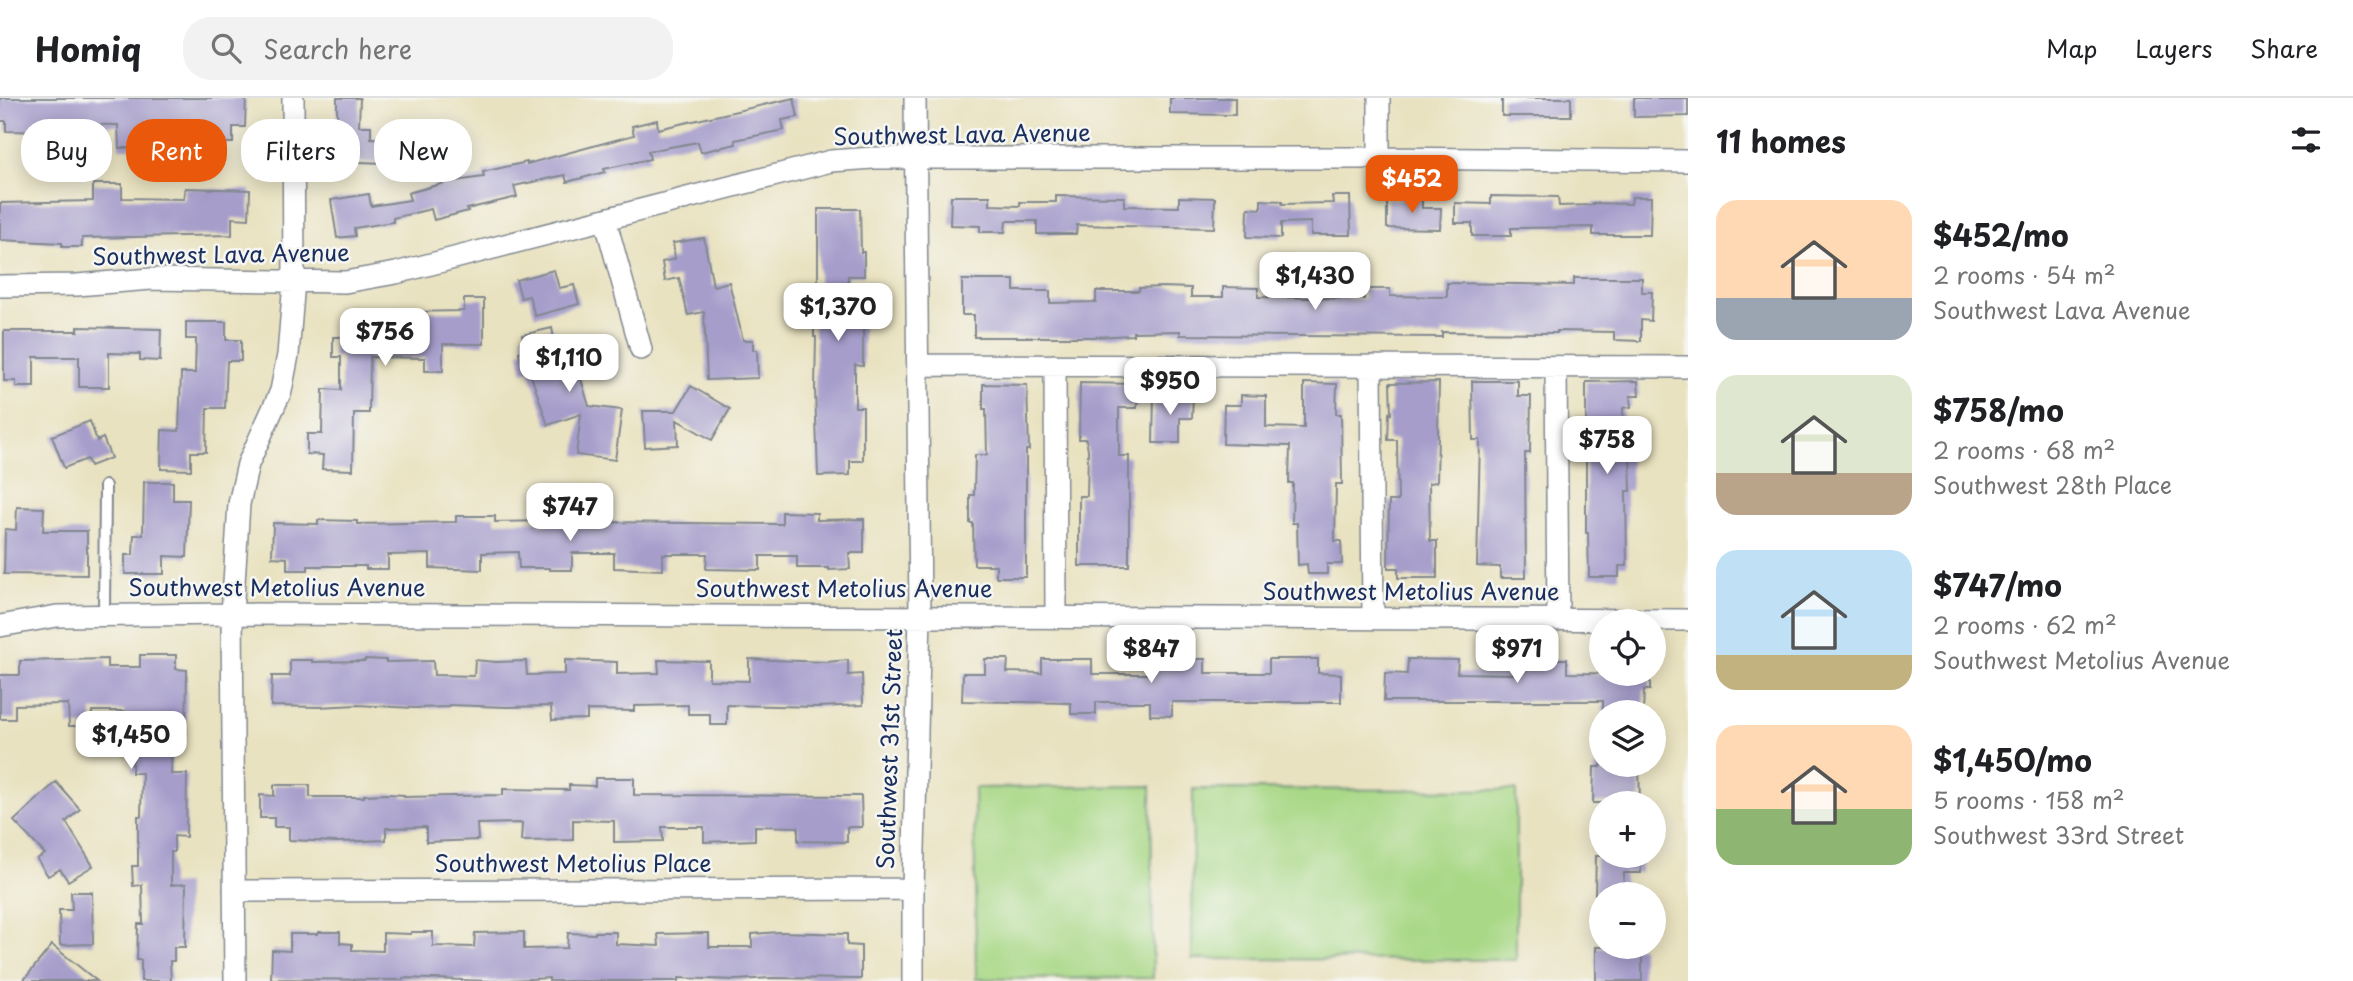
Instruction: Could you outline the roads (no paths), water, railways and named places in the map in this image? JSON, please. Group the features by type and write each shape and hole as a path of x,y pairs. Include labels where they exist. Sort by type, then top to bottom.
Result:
{"street":[{"path":"235,981 232,614 239,504 248,464 281,390 288,355 294,282 293,98"},
{"name":"Southwest 31st Street","path":"913,981 920,615 915,98"},
{"path":"1379,98 1379,158"},
{"name":"Southwest Lava Avenue","path":"0,286 77,285 150,279 345,282 396,273 831,161 873,158 1688,161"},
{"path":"605,219 641,349"},
{"path":"918,365 1688,367"},
{"path":"1055,365 1056,617"},
{"path":"1371,366 1373,618"},
{"path":"1556,366 1558,620"},
{"name":"Southwest Metolius Avenue","path":"0,626 57,616 232,614 1688,620"},
{"name":"Southwest Metolius Place","path":"234,891 913,889"}],"lane":[{"path":"104,615 105,486"}]}
